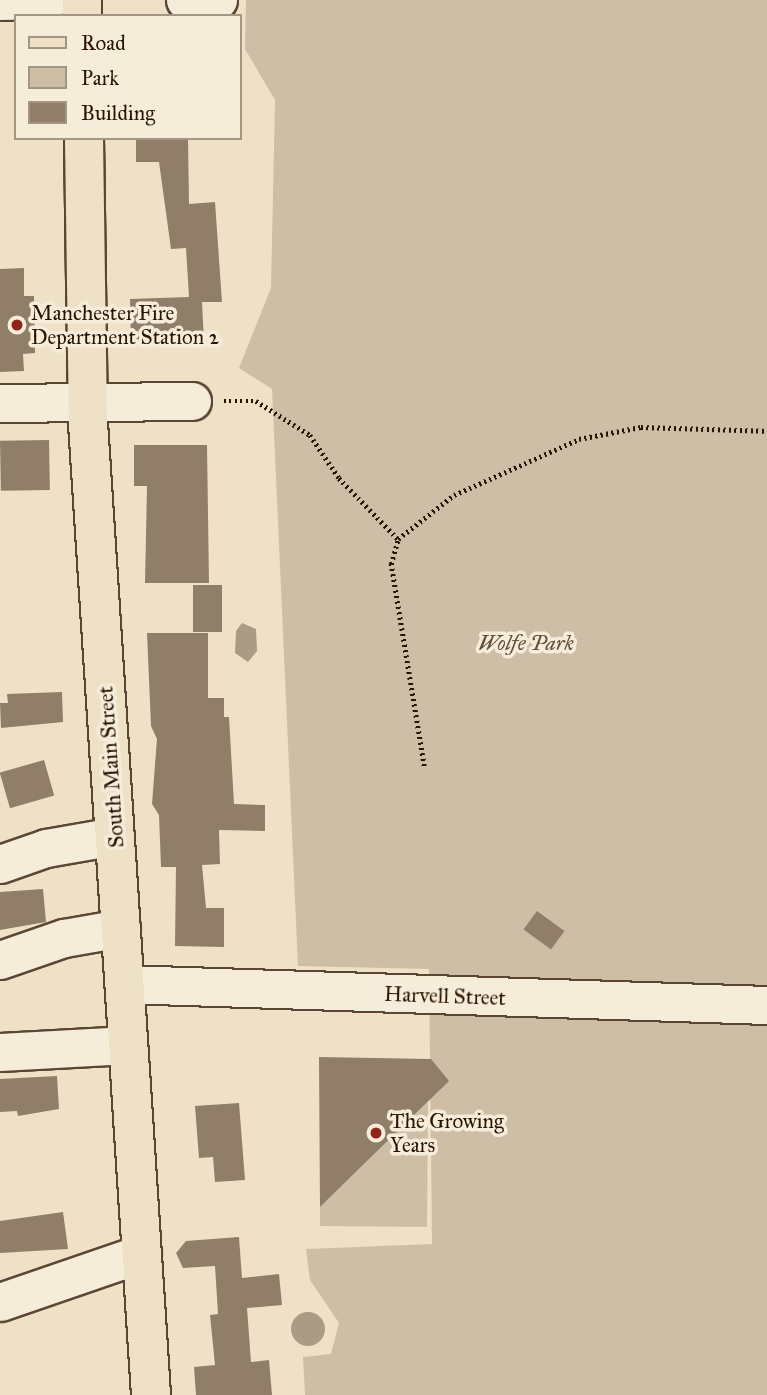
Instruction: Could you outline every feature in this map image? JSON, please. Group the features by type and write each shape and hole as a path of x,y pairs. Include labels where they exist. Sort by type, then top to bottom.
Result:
{"main road":[{"name":"South Main Street","path":"84,140 87,404 151,1395"}],"street":[{"path":"0,1 49,0"},
{"path":"185,0 218,0"},
{"path":"0,403 192,401"},
{"path":"0,864 46,848 116,836"},
{"path":"0,960 64,938 121,928"},
{"name":"Harvell Street","path":"124,984 767,1005"},
{"path":"0,1052 128,1045"},
{"path":"0,1302 142,1253"}],"path":[{"path":"192,401 256,401 310,435 339,478 398,539"},
{"path":"424,766 391,564 398,539 454,495 579,439 628,429 767,430"}],"green space":[{"name":"Wolfe Park","path":"246,0 767,0 767,1395 305,1395 303,1357 331,1354 339,1323 310,1280 306,1249 432,1244 429,969 298,966 272,389 239,368 271,288 275,100 245,49"},
{"path":"428,1102 427,1227 320,1226 320,1207"}],"shaded area":[{"path":"242,623 256,629 257,651 248,662 235,653 236,631"},
{"path":"308,1312 320,1317 325,1329 320,1341 308,1346 296,1341 291,1329 296,1317"}],"building":[{"path":"136,140 188,140 189,204 215,202 222,302 202,302 204,342 131,344 130,299 189,297 186,248 171,249 159,162 136,162"},
{"name":"Manchester Fire Department Station 2","path":"24,268 24,296 34,296 35,353 23,354 24,371 0,372 0,269"},
{"path":"49,440 50,490 1,491 0,441"},
{"path":"134,445 207,445 209,583 145,583 147,486 134,486"},
{"path":"193,585 222,585 222,632 193,632"},
{"path":"147,633 208,633 208,698 224,698 224,717 229,717 234,804 265,805 265,831 219,830 220,864 202,865 206,908 224,908 224,947 175,946 176,867 161,867 159,815 152,804 157,739 151,726"},
{"path":"62,692 63,722 1,728 0,703 8,703 7,694"},
{"path":"44,760 54,796 10,808 0,773"},
{"path":"43,889 46,922 0,930 0,892"},
{"path":"537,911 565,931 551,950 523,930"},
{"path":"319,1057 431,1059 449,1081 320,1207"},
{"path":"57,1076 59,1109 18,1116 17,1111 0,1112 0,1079"},
{"path":"239,1103 245,1180 215,1182 213,1157 199,1158 195,1106"},
{"path":"63,1212 68,1249 0,1253 0,1221"},
{"path":"239,1237 242,1278 279,1274 282,1305 247,1308 251,1362 269,1360 272,1395 196,1395 194,1367 215,1365 210,1315 218,1314 215,1266 183,1268 176,1253 186,1241"}],"place":[{"name":"Manchester Fire Department Station 2","path":"17,325"},
{"name":"The Growing Years","path":"376,1133"}]}
